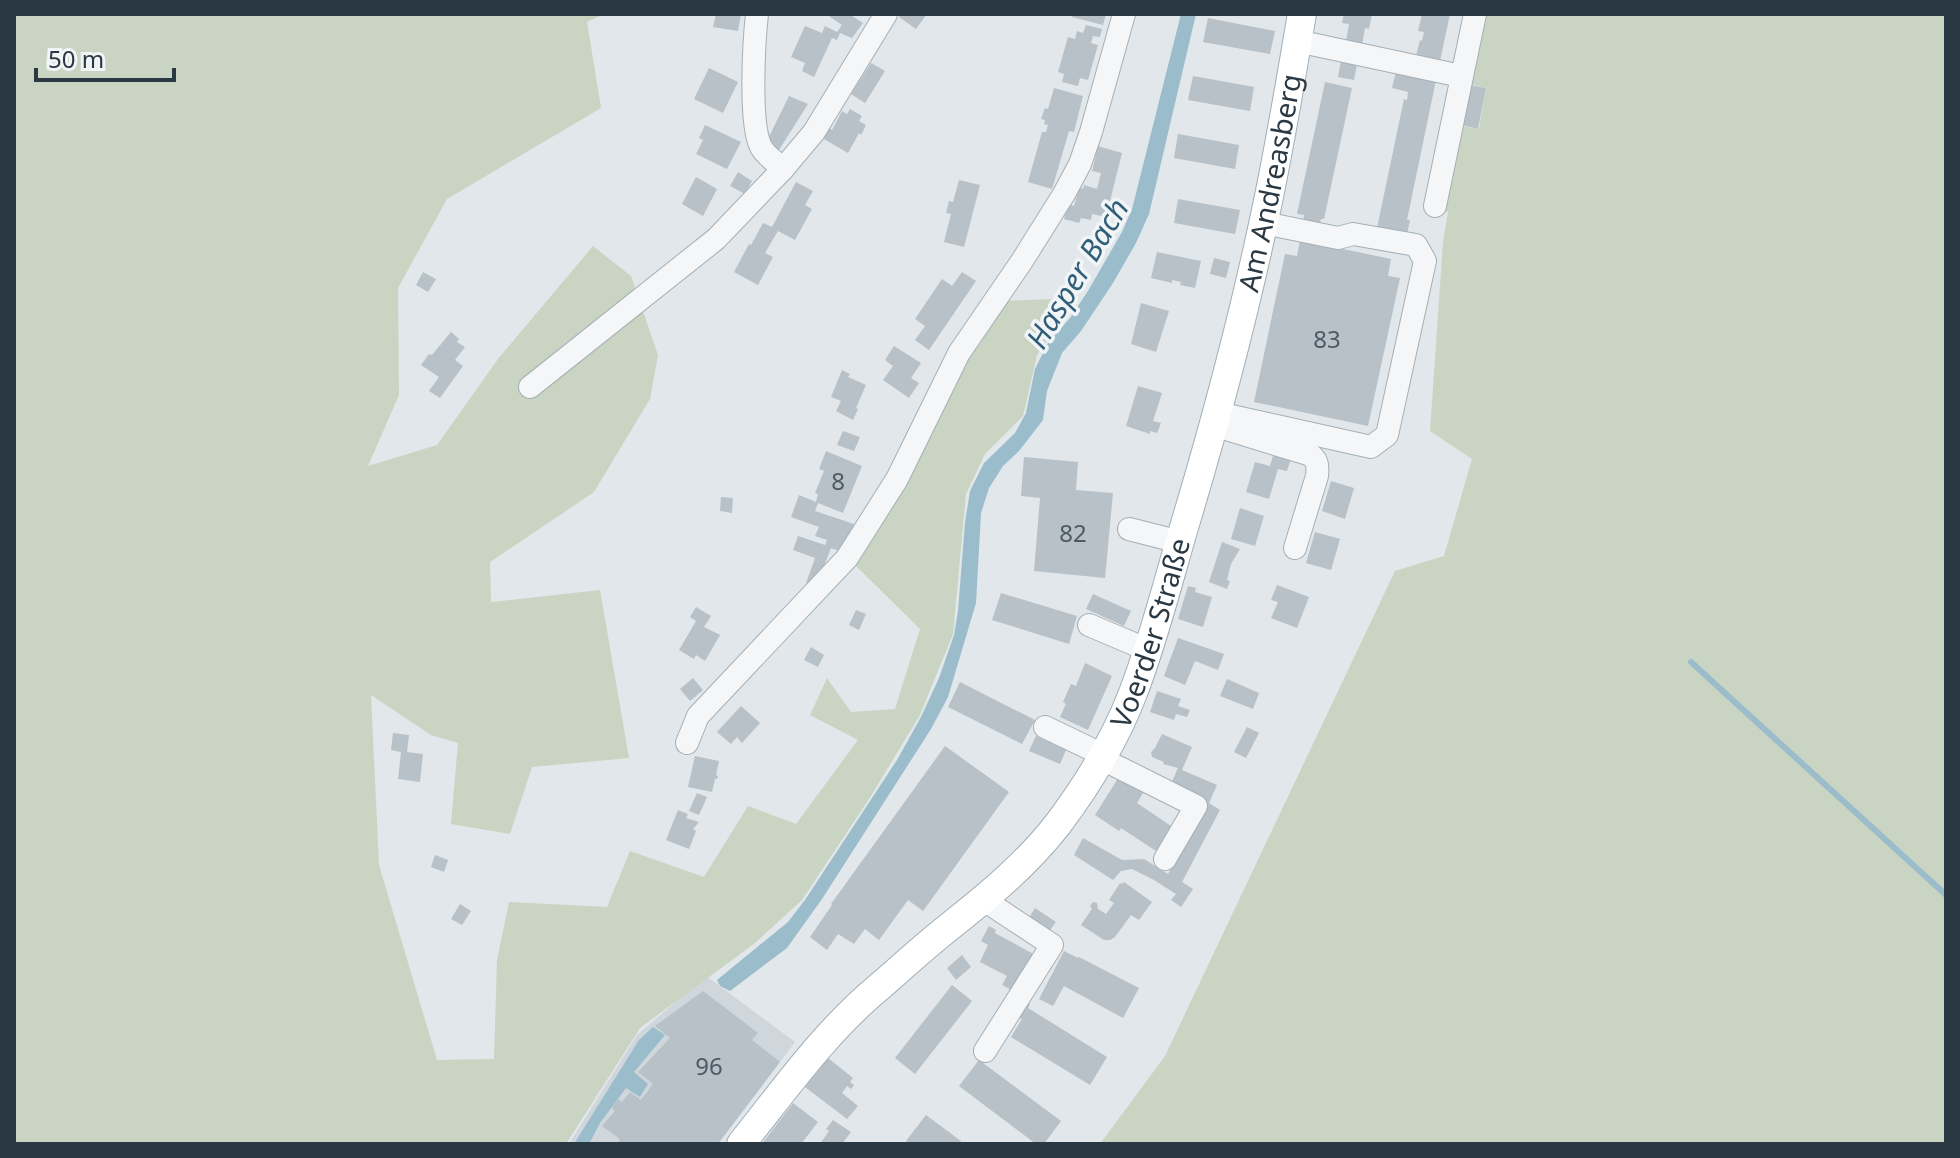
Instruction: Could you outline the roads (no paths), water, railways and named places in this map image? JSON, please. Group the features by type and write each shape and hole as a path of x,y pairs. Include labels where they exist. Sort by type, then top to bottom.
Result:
{"main road":[{"name":"Am Andreasberg","path":"1241,325 1264,223 1300,28"},
{"name":"Voerder Straße","path":"742,1144 833,1029 1025,861 1055,827 1101,758 1132,696 1148,650 1241,325"}],"street":[{"path":"757,14 754,121 761,147 783,169"},
{"path":"530,387 716,239 783,169 814,132 886,14"},
{"path":"687,743 698,716 847,558 897,479 959,353 1022,261 1080,164 1124,14"},
{"path":"1435,206 1475,14"},
{"name":"Am Andreasberg","path":"1300,28 1461,76"},
{"path":"1216,419 1371,447 1387,435 1425,261 1416,245 1353,234 1338,238 1264,223"},
{"path":"1216,419 1308,454 1316,460 1317,476 1295,548"},
{"path":"1129,529 1180,542"},
{"path":"1089,625 1148,650"},
{"path":"1045,727 1196,806 1165,859"},
{"path":"984,900 1052,945 985,1051"}],"water":[{"path":"1181,14 1196,14 1149,214 1113,283 1081,331 1062,353 1047,391 1043,420 1003,466 989,488 981,513 976,603 948,697 931,729 822,899 787,948 730,991 720,986 717,980 788,922 897,760 921,717 954,635 970,491 984,463 1015,433 1026,413 1035,369 1048,343 1088,291 1122,232 1132,209"},
{"path":"653,1027 665,1035 634,1072 648,1084 640,1097 626,1088 589,1144 574,1144 639,1040"}],"waterway":[{"path":"1691,662 1946,895"}],"water label":[{"name":"Hasper Bach","path":"1078,274"}]}
